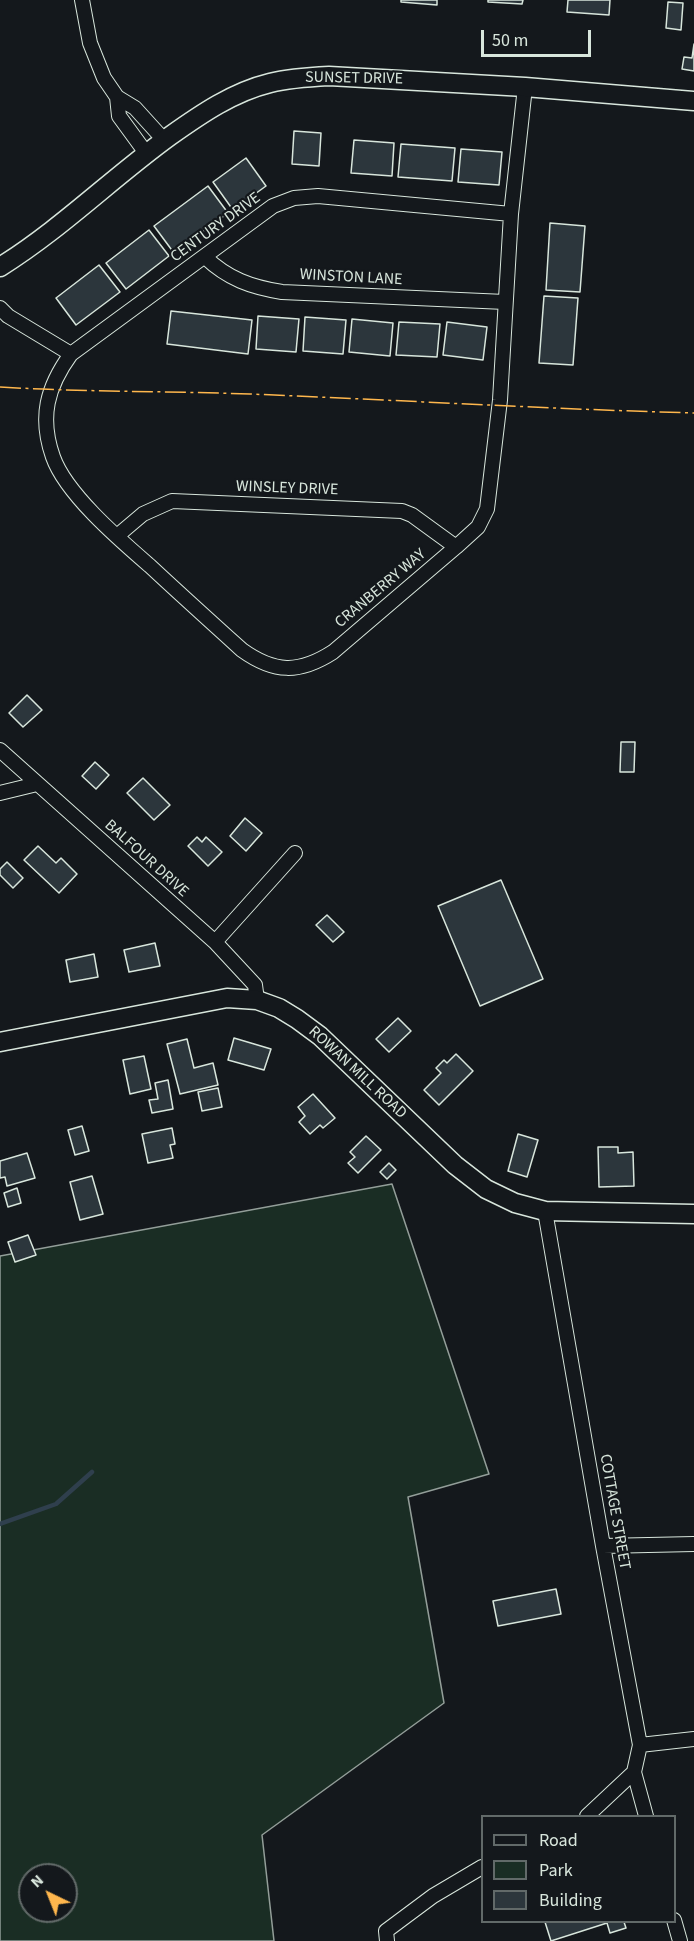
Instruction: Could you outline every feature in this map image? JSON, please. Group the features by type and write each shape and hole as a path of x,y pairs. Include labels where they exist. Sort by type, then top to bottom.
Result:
{"street":[{"path":"82,0 90,43 104,78 117,97 135,108 164,140"},
{"name":"SUNSET DRIVE","path":"0,267 26,250 164,140 219,103 269,83 329,76 525,87 694,101"},
{"name":"CRANBERRY WAY","path":"71,354 52,383 46,410 49,442 53,459 63,476 88,508 242,650 265,664 291,668 318,661 333,652 456,547 478,527 487,509 500,400 511,214 525,87"},
{"path":"117,97 119,116 146,153"},
{"name":"CENTURY DRIVE","path":"71,354 273,206 294,198 318,196 511,214"},
{"name":"WINSTON LANE","path":"205,257 217,269 253,287 282,292 505,302"},
{"path":"0,308 8,316 71,354"},
{"name":"WINSLEY DRIVE","path":"117,536 143,514 172,501 402,511 412,515 456,547"},
{"name":"BALFOUR DRIVE","path":"0,750 215,942 251,980 257,993 257,1000"},
{"path":"0,793 37,784"},
{"path":"215,942 295,853"},
{"name":"ROWAN MILL ROAD","path":"0,1042 227,998 257,1000 279,1008 320,1036 455,1165 486,1189 515,1203 545,1211 694,1214"},
{"name":"COTTAGE STREET","path":"545,1211 640,1745 634,1772 646,1815"},
{"path":"603,1546 694,1544"},
{"path":"640,1745 694,1739"},
{"path":"588,1815 634,1772"},
{"path":"387,1936 434,1896 481,1868"},
{"path":"676,1923 680,1941"}],"green space":[{"path":"392,1184 489,1474 408,1497 444,1703 262,1835 274,1941 0,1941 0,1256"}],"building":[{"path":"401,0 437,0 437,5 401,2"},
{"path":"488,0 523,0 522,4 488,2"},
{"path":"568,0 610,0 609,15 567,12"},
{"path":"668,2 683,3 681,30 666,28"},
{"path":"694,44 694,71 682,69 684,57 692,58"},
{"path":"294,131 321,133 319,166 292,164"},
{"path":"354,140 394,143 392,176 351,173"},
{"path":"401,144 455,148 452,181 398,177"},
{"path":"461,149 502,152 499,185 458,182"},
{"path":"246,158 266,186 233,210 213,182"},
{"path":"208,186 228,213 174,253 154,226"},
{"path":"550,223 585,226 580,292 546,290"},
{"path":"149,230 169,256 126,289 106,263"},
{"path":"99,265 120,292 76,325 56,298"},
{"path":"544,296 578,298 573,365 539,363"},
{"path":"171,311 252,320 248,354 167,344"},
{"path":"258,316 299,319 296,352 256,349"},
{"path":"305,317 346,320 343,354 303,351"},
{"path":"352,319 393,323 390,356 349,352"},
{"path":"399,322 440,324 437,357 396,355"},
{"path":"447,322 487,327 483,360 443,355"},
{"path":"27,695 42,710 23,727 9,713"},
{"path":"621,742 635,742 634,772 620,772"},
{"path":"95,762 109,775 96,789 82,776"},
{"path":"143,778 170,805 154,820 127,793"},
{"path":"245,818 262,833 246,851 230,836"},
{"path":"197,837 202,842 206,837 222,852 208,866 188,846"},
{"path":"38,846 56,863 61,858 77,874 59,893 24,860"},
{"path":"7,862 23,878 13,888 0,875 0,869"},
{"path":"501,880 543,979 480,1006 438,906"},
{"path":"327,915 344,932 333,942 316,925"},
{"path":"155,943 160,966 129,972 124,950"},
{"path":"94,954 98,977 70,982 66,960"},
{"path":"398,1018 411,1031 389,1052 376,1039"},
{"path":"234,1038 271,1049 264,1070 228,1060"},
{"path":"187,1039 194,1068 213,1063 218,1085 180,1094 167,1044"},
{"path":"456,1054 473,1071 439,1105 424,1090 441,1073 436,1068 444,1060 447,1063"},
{"path":"144,1056 151,1089 130,1094 123,1060"},
{"path":"168,1080 173,1109 152,1113 149,1100 158,1099 155,1083"},
{"path":"218,1088 222,1107 202,1111 198,1092"},
{"path":"313,1094 335,1118 323,1128 320,1125 310,1134 299,1122 305,1116 298,1107"},
{"path":"82,1126 89,1151 75,1155 68,1130"},
{"path":"172,1128 175,1144 170,1145 173,1158 148,1163 142,1134"},
{"path":"518,1134 538,1140 527,1177 508,1171"},
{"path":"366,1136 381,1150 358,1173 348,1163 355,1157 350,1152"},
{"path":"598,1147 618,1147 618,1153 633,1152 634,1186 599,1187"},
{"path":"27,1153 35,1178 7,1186 5,1177 0,1178 0,1161"},
{"path":"389,1163 396,1170 387,1179 380,1172"},
{"path":"92,1176 103,1214 80,1220 70,1182"},
{"path":"17,1188 21,1203 8,1207 4,1193"},
{"path":"28,1235 36,1255 15,1262 8,1242"},
{"path":"556,1589 561,1614 498,1626 493,1601"},
{"path":"545,1923 607,1923 551,1941"},
{"path":"607,1923 624,1923 626,1928 610,1933"}],"waterway":[{"path":"0,1524 56,1504 92,1472"}],"power":[{"path":"0,387 250,394 694,413"}]}
